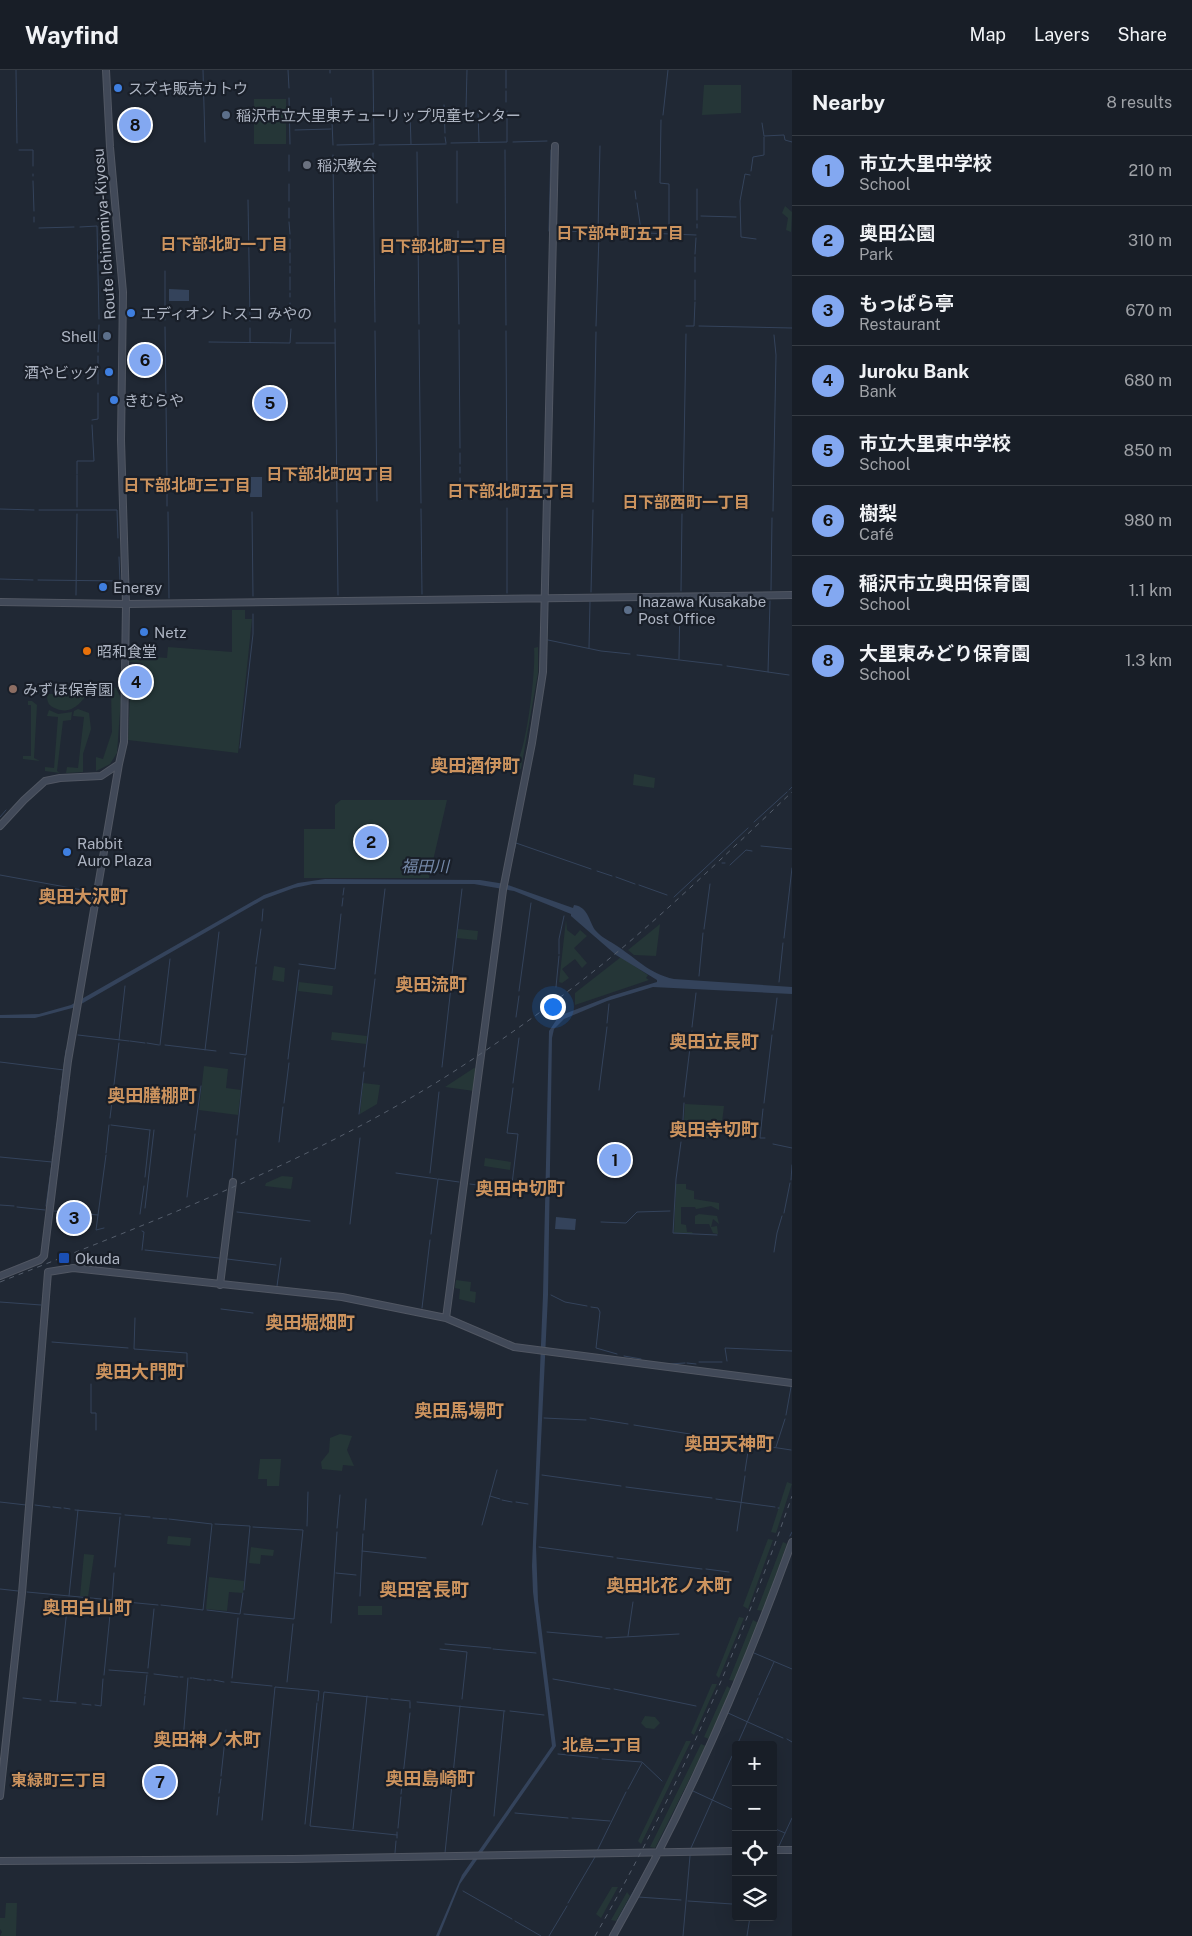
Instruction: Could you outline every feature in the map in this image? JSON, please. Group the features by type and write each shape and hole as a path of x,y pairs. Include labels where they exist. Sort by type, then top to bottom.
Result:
{"street":[{"name":"Route Ichinomiya-Kiyosu","path":"0,1276 40,1260 44,1256 68,1061 124,742 126,604 121,440 123,292 110,147 106,70"},
{"path":"446,1318 504,882 532,743 540,690 546,597 555,146"},
{"path":"0,602 126,604 792,595"},
{"path":"0,826 24,800 45,782 60,778 101,776 119,764"},
{"path":"220,1285 233,1182"},
{"path":"0,1796 22,1593 48,1272 73,1268 342,1297 446,1318 503,1344 546,1352 792,1383"},
{"path":"613,1936 658,1853 737,1686 792,1542"},
{"path":"777,1850 792,1850"},
{"path":"0,1861 482,1856 732,1851"}],"shaded area":[{"path":"704,85 741,85 741,113 702,115"},
{"path":"254,99 286,99 286,144 254,144"},
{"path":"785,206 792,212 791,232 786,230 788,218 782,213"},
{"path":"232,610 245,610 245,619 252,619 238,753 128,740 130,695 140,696 144,668 142,663 129,662 129,655 167,658 168,647 232,652"},
{"path":"538,647 538,673 521,769 488,764 482,768 455,762 454,759 458,758 480,763 486,760 516,764 524,742 532,690 534,648"},
{"path":"62,685 95,685 79,704 69,710 63,710 52,707 47,697 47,694 62,694"},
{"path":"116,688 121,698 117,753 110,764 96,771 96,757 103,759 112,732 111,693 101,693 101,689"},
{"path":"28,701 32,701 37,705 34,758 40,761 23,759 23,756 31,756 31,705 28,705"},
{"path":"78,709 89,713 91,729 83,754 83,772 66,773 67,767 78,768 84,717 73,716 74,711"},
{"path":"49,710 58,714 72,712 71,720 63,721 57,771 60,773 45,771 45,767 54,768 58,717 47,716"},
{"path":"634,774 655,778 654,788 633,785"},
{"path":"341,800 447,800 429,878 304,878 304,829 335,829 335,805"},
{"path":"566,920 567,930 575,936 580,930 587,936 574,948 587,963 582,968 575,959 562,969 569,978 562,983 559,982"},
{"path":"660,924 656,956 634,955 628,950"},
{"path":"458,929 478,931 477,940 457,938"},
{"path":"621,957 648,975 646,978 649,980 575,1005 575,993"},
{"path":"274,966 285,968 284,982 272,980"},
{"path":"299,982 333,986 332,995 298,991"},
{"path":"332,1032 367,1036 366,1044 331,1040"},
{"path":"204,1066 228,1069 226,1088 241,1090 238,1115 199,1110"},
{"path":"474,1068 477,1069 474,1091 445,1087"},
{"path":"363,1083 380,1085 377,1104 360,1114"},
{"path":"685,1104 724,1106 720,1138 685,1138 683,1136"},
{"path":"485,1158 511,1162 510,1170 484,1166"},
{"path":"282,1176 293,1177 291,1189 265,1186 266,1183"},
{"path":"676,1184 686,1184 686,1189 694,1191 694,1199 719,1203 719,1210 711,1206 696,1209 695,1207 681,1207 681,1224 686,1225 687,1232 692,1232 693,1234 674,1233"},
{"path":"699,1214 717,1216 719,1224 713,1219 711,1227 717,1226 718,1234 713,1233 709,1224 695,1224 695,1216"},
{"path":"456,1280 471,1282 470,1291 476,1292 475,1303 459,1299 460,1289 455,1288"},
{"path":"340,1434 352,1436 347,1450 354,1466 343,1465 342,1471 322,1469 321,1462 329,1452 330,1438"},
{"path":"260,1459 281,1459 279,1486 267,1486 267,1479 258,1479"},
{"path":"787,1482 792,1484 776,1533 771,1532"},
{"path":"168,1536 191,1538 190,1546 167,1544"},
{"path":"768,1539 773,1540 748,1609 743,1606"},
{"path":"783,1542 787,1544 763,1611 757,1610"},
{"path":"251,1547 274,1550 273,1556 261,1555 260,1564 249,1563"},
{"path":"84,1554 94,1555 88,1597 80,1596"},
{"path":"209,1577 244,1581 243,1593 229,1592 227,1611 206,1609"},
{"path":"358,1606 382,1606 382,1615 358,1615"},
{"path":"739,1617 744,1618 719,1678 716,1675"},
{"path":"753,1620 758,1623 735,1681 729,1680"},
{"path":"712,1684 717,1684 694,1735 691,1733"},
{"path":"727,1686 731,1689 709,1739 704,1737"},
{"path":"645,1716 655,1717 660,1723 654,1729 646,1728 641,1723"},
{"path":"686,1741 691,1741 641,1844 638,1841"},
{"path":"701,1744 706,1746 655,1848 650,1847"},
{"path":"612,1887 618,1887 601,1918 596,1914"},
{"path":"627,1892 630,1896 616,1921 611,1920"},
{"path":"6,1903 17,1903 16,1936 0,1936 2,1932 0,1929 0,1918 5,1918"}],"water":[{"path":"169,289 189,290 189,301 169,301"},
{"path":"251,477 262,477 262,497 250,497"},
{"path":"325,879 480,880 505,884 573,908 574,905 579,906 586,912 600,935 665,977 792,987 792,994 653,987 607,1001 564,1019 554,1029 552,1038 548,1295 536,1546 538,1601 556,1746 460,1884 439,1936 436,1936 462,1875 552,1746 533,1592 532,1566 543,1295 549,1031 559,1016 611,996 657,982 657,980 616,955 571,914 514,891 474,884 313,884 294,888 264,899 76,1007 35,1018 0,1018 0,1015 39,1014 71,1005 264,895 298,883"},
{"path":"556,1217 576,1219 575,1230 555,1229"}],"waterway":[{"path":"16,70 17,143"},
{"path":"203,70 205,142"},
{"path":"288,70 289,88"},
{"path":"337,145 374,144 373,70"},
{"path":"466,110 467,70"},
{"path":"506,70 506,88"},
{"path":"663,115 668,70"},
{"path":"506,91 506,102"},
{"path":"289,98 290,144"},
{"path":"331,98 333,145"},
{"path":"444,105 445,133"},
{"path":"478,111 479,142"},
{"path":"451,143 507,142 507,111"},
{"path":"410,112 411,144"},
{"path":"661,120 660,183 669,184 669,234"},
{"path":"762,123 764,136 784,135 785,140 792,142"},
{"path":"295,130 331,129"},
{"path":"445,137 446,143"},
{"path":"751,171 753,157 764,155 764,137"},
{"path":"513,142 547,141"},
{"path":"379,145 446,144"},
{"path":"598,232 600,146"},
{"path":"19,150 33,150 33,166"},
{"path":"505,150 506,325"},
{"path":"549,231 551,150"},
{"path":"457,151 457,203"},
{"path":"417,152 419,324"},
{"path":"373,153 375,322"},
{"path":"289,155 289,171"},
{"path":"333,155 335,322"},
{"path":"750,175 745,174 740,201 741,237 756,239"},
{"path":"33,181 34,211"},
{"path":"289,184 289,201"},
{"path":"697,189 697,220"},
{"path":"635,191 636,199"},
{"path":"248,200 250,321"},
{"path":"637,203 641,230"},
{"path":"289,208 289,218"},
{"path":"701,216 736,217"},
{"path":"34,217 34,222"},
{"path":"289,222 290,234"},
{"path":"80,227 97,226 99,319"},
{"path":"39,228 74,227"},
{"path":"458,231 458,248"},
{"path":"557,231 641,233"},
{"path":"646,233 696,235"},
{"path":"596,326 599,235"},
{"path":"695,254 696,238"},
{"path":"290,239 290,249"},
{"path":"290,253 290,263"},
{"path":"458,256 459,324"},
{"path":"695,257 695,272"},
{"path":"290,266 290,273"},
{"path":"165,271 165,320"},
{"path":"290,277 290,290"},
{"path":"695,280 695,300"},
{"path":"686,326 694,326 695,302"},
{"path":"290,308 291,321"},
{"path":"98,352 99,325"},
{"path":"699,326 792,328"},
{"path":"165,327 167,479"},
{"path":"250,328 250,342"},
{"path":"209,342 290,343 291,329"},
{"path":"335,329 337,502"},
{"path":"419,330 421,503"},
{"path":"459,330 460,448"},
{"path":"375,331 377,501"},
{"path":"506,331 507,500"},
{"path":"593,502 596,332"},
{"path":"683,507 686,334"},
{"path":"773,511 776,355 774,335"},
{"path":"296,343 335,343"},
{"path":"98,356 98,384"},
{"path":"92,420 98,419 98,393"},
{"path":"77,474 77,461 94,461 92,425"},
{"path":"460,453 460,464"},
{"path":"460,467 460,473"},
{"path":"77,475 77,507"},
{"path":"460,478 460,488"},
{"path":"167,490 167,506"},
{"path":"460,491 461,500"},
{"path":"507,508 507,593"},
{"path":"0,509 34,510"},
{"path":"421,509 422,594"},
{"path":"39,510 117,510 118,538"},
{"path":"337,510 338,595"},
{"path":"591,592 593,510"},
{"path":"168,512 169,598"},
{"path":"252,512 253,596"},
{"path":"76,595 77,514"},
{"path":"681,591 682,514"},
{"path":"771,590 772,518"},
{"path":"38,580 120,581 119,557"},
{"path":"0,579 33,580"},
{"path":"679,659 680,601"},
{"path":"770,601 768,672 789,675"},
{"path":"589,648 590,602"},
{"path":"240,748 253,634 253,614"},
{"path":"548,640 601,651 630,654"},
{"path":"637,655 722,665"},
{"path":"727,666 768,672"},
{"path":"789,790 792,787"},
{"path":"754,822 787,792"},
{"path":"0,817 6,810"},
{"path":"674,897 748,828"},
{"path":"513,855 516,843 591,869"},
{"path":"761,846 792,849"},
{"path":"730,865 746,850 752,851"},
{"path":"784,938 792,868"},
{"path":"597,871 612,876"},
{"path":"0,875 93,892"},
{"path":"616,877 635,884"},
{"path":"704,929 710,884"},
{"path":"639,885 667,895"},
{"path":"343,895 344,888"},
{"path":"375,974 385,889"},
{"path":"451,982 462,889"},
{"path":"342,906 343,898"},
{"path":"519,991 531,903"},
{"path":"262,921 263,909"},
{"path":"299,964 335,969 341,914"},
{"path":"559,954 559,939 564,916"},
{"path":"256,964 261,929"},
{"path":"205,1050 219,932"},
{"path":"699,976 703,933"},
{"path":"779,982 783,943"},
{"path":"556,987 559,956"},
{"path":"160,1045 170,959"},
{"path":"230,1053 246,1055 256,967"},
{"path":"288,1059 299,970"},
{"path":"364,1067 375,979"},
{"path":"119,1040 125,986"},
{"path":"442,1067 451,987"},
{"path":"692,1027 696,993"},
{"path":"559,995 559,1011"},
{"path":"516,1017 519,996"},
{"path":"773,1030 777,998"},
{"path":"607,1023 609,1004"},
{"path":"599,1090 607,1027"},
{"path":"68,1044 71,1028"},
{"path":"684,1097 692,1031"},
{"path":"78,1035 129,1041"},
{"path":"764,1103 772,1035"},
{"path":"513,1083 519,1038"},
{"path":"130,1041 145,1043"},
{"path":"110,1118 119,1043"},
{"path":"147,1043 159,1045"},
{"path":"165,1045 216,1051"},
{"path":"61,1088 66,1050"},
{"path":"237,1135 245,1058"},
{"path":"0,1062 64,1070"},
{"path":"284,1103 289,1063"},
{"path":"359,1114 364,1072"},
{"path":"195,1130 201,1086"},
{"path":"512,1184 518,1134 507,1133 513,1088"},
{"path":"430,1173 439,1092"},
{"path":"58,1113 60,1095"},
{"path":"682,1137 684,1103"},
{"path":"279,1142 283,1107"},
{"path":"763,1109 760,1138 765,1138"},
{"path":"55,1137 58,1118"},
{"path":"106,1153 109,1125"},
{"path":"111,1125 150,1130"},
{"path":"145,1177 150,1130"},
{"path":"145,1208 154,1130"},
{"path":"187,1197 195,1134"},
{"path":"350,1224 360,1138"},
{"path":"232,1179 236,1139"},
{"path":"52,1160 55,1142"},
{"path":"681,1142 676,1179 673,1233 717,1235"},
{"path":"773,1144 792,1148"},
{"path":"104,1228 96,1230 106,1155"},
{"path":"0,1157 52,1162"},
{"path":"46,1206 52,1163"},
{"path":"791,1180 792,1165"},
{"path":"396,1173 437,1179"},
{"path":"431,1234 438,1179 459,1182"},
{"path":"784,1213 790,1183"},
{"path":"470,1184 505,1189"},
{"path":"140,1214 144,1186"},
{"path":"511,1189 538,1193"},
{"path":"0,1205 14,1206"},
{"path":"17,1207 45,1210"},
{"path":"54,1211 98,1215"},
{"path":"601,1222 626,1223 637,1212 670,1211"},
{"path":"237,1212 310,1221"},
{"path":"774,1252 782,1216"},
{"path":"142,1231 144,1232 142,1250"},
{"path":"422,1308 430,1240"},
{"path":"145,1250 219,1258"},
{"path":"277,1286 281,1258"},
{"path":"227,1259 276,1265"},
{"path":"551,1295 565,1302 587,1306"},
{"path":"0,1302 41,1305"},
{"path":"591,1307 598,1308 600,1312 596,1348 617,1354"},
{"path":"221,1309 253,1313"},
{"path":"135,1318 134,1349 187,1353 187,1367"},
{"path":"52,1342 128,1348"},
{"path":"727,1361 725,1348 792,1351"},
{"path":"624,1356 641,1359"},
{"path":"699,1362 722,1362"},
{"path":"669,1364 685,1363"},
{"path":"687,1363 696,1364"},
{"path":"91,1384 91,1413 96,1413 96,1430"},
{"path":"786,1415 791,1387"},
{"path":"544,1418 586,1420"},
{"path":"590,1418 628,1424"},
{"path":"776,1447 785,1419"},
{"path":"634,1425 721,1439"},
{"path":"726,1440 791,1450"},
{"path":"745,1471 749,1445"},
{"path":"482,1525 497,1470"},
{"path":"542,1475 621,1486"},
{"path":"737,1531 745,1476"},
{"path":"626,1487 712,1498"},
{"path":"307,1526 308,1492"},
{"path":"337,1528 340,1495"},
{"path":"490,1496 500,1499"},
{"path":"364,1530 366,1499"},
{"path":"716,1499 775,1507"},
{"path":"502,1500 512,1502"},
{"path":"0,1502 26,1505"},
{"path":"516,1502 528,1504"},
{"path":"35,1505 50,1507"},
{"path":"53,1507 61,1508"},
{"path":"64,1508 70,1509"},
{"path":"75,1510 121,1514"},
{"path":"69,1596 78,1510"},
{"path":"125,1515 150,1517"},
{"path":"115,1567 120,1517"},
{"path":"153,1518 167,1519"},
{"path":"161,1605 203,1610 212,1524 169,1519"},
{"path":"215,1524 250,1526 244,1590"},
{"path":"244,1614 294,1619 303,1530 253,1527"},
{"path":"331,1623 337,1532"},
{"path":"790,1536 792,1532"},
{"path":"360,1596 363,1534"},
{"path":"539,1547 613,1557"},
{"path":"362,1551 426,1558"},
{"path":"617,1558 702,1569"},
{"path":"706,1569 729,1572"},
{"path":"27,1592 112,1600 114,1573"},
{"path":"336,1573 356,1575"},
{"path":"0,1589 18,1591"},
{"path":"207,1610 240,1614 243,1593"},
{"path":"57,1701 68,1600"},
{"path":"116,1601 158,1605"},
{"path":"628,1636 633,1602"},
{"path":"104,1675 111,1605"},
{"path":"148,1668 154,1609"},
{"path":"232,1678 238,1618"},
{"path":"287,1682 293,1624"},
{"path":"547,1632 602,1637"},
{"path":"606,1638 679,1634"},
{"path":"445,1644 491,1648"},
{"path":"440,1649 467,1652 462,1699"},
{"path":"493,1649 536,1653"},
{"path":"754,1653 792,1669"},
{"path":"759,1695 774,1662"},
{"path":"109,1670 148,1673"},
{"path":"154,1674 178,1677"},
{"path":"145,1694 147,1675"},
{"path":"183,1741 188,1678"},
{"path":"193,1678 205,1680"},
{"path":"95,1705 101,1706 103,1679"},
{"path":"553,1679 610,1689"},
{"path":"214,1680 224,1682"},
{"path":"231,1682 272,1686"},
{"path":"262,1820 275,1687 319,1691 318,1701"},
{"path":"614,1689 696,1706"},
{"path":"388,1699 324,1692 310,1826 397,1835"},
{"path":"144,1705 145,1696"},
{"path":"353,1829 367,1696"},
{"path":"23,1698 41,1700"},
{"path":"739,1741 758,1698"},
{"path":"391,1699 410,1701"},
{"path":"50,1701 76,1703"},
{"path":"410,1702 410,1708"},
{"path":"417,1702 505,1711"},
{"path":"305,1824 317,1703"},
{"path":"82,1704 91,1705"},
{"path":"445,1853 460,1706"},
{"path":"494,1816 504,1711"},
{"path":"510,1711 544,1715"},
{"path":"401,1794 410,1713"},
{"path":"728,1713 783,1738"},
{"path":"221,1776 226,1730"},
{"path":"787,1739 792,1742"},
{"path":"558,1754 598,1758"},
{"path":"691,1848 732,1756"},
{"path":"602,1759 642,1762 662,1781"},
{"path":"628,1789 642,1763"},
{"path":"219,1793 221,1779"},
{"path":"657,1847 691,1779"},
{"path":"693,1791 732,1809"},
{"path":"597,1851 626,1792"},
{"path":"217,1815 219,1797"},
{"path":"398,1828 401,1797"},
{"path":"515,1813 568,1818"},
{"path":"572,1818 610,1821"},
{"path":"779,1846 792,1818"},
{"path":"777,1830 785,1833"},
{"path":"397,1832 397,1838"},
{"path":"395,1853 396,1841"},
{"path":"683,1936 690,1856"},
{"path":"568,1903 595,1857"},
{"path":"617,1921 651,1860"},
{"path":"463,1891 512,1919"},
{"path":"638,1897 681,1900"},
{"path":"688,1901 732,1904"},
{"path":"549,1936 567,1906"},
{"path":"515,1921 541,1936"},
{"path":"747,1936 749,1921"},
{"path":"609,1936 612,1931"}],"railway":[{"path":"0,1282 173,1213 286,1163 396,1106 450,1074 537,1014 621,949 792,792"},
{"path":"595,1936 652,1830 704,1720 728,1665 792,1496"}],"place":[{"name":"スズキ販売カトウ","path":"118,88"},
{"name":"稲沢市立大里東チューリップ児童センター","path":"226,115"},
{"name":"大里東みどり保育園","path":"135,125"},
{"name":"稲沢教会","path":"307,165"},
{"name":"エディオン トスコ みやの","path":"131,313"},
{"name":"Shell","path":"107,336"},
{"name":"樹梨","path":"145,360"},
{"name":"酒やビッグ","path":"109,372"},
{"name":"きむらや","path":"114,400"},
{"name":"市立大里東中学校","path":"270,403"},
{"name":"Energy","path":"103,587"},
{"name":"Inazawa Kusakabe Post Office","path":"628,610"},
{"name":"Netz","path":"144,632"},
{"name":"昭和食堂","path":"87,651"},
{"name":"Juroku Bank","path":"136,682"},
{"name":"みずほ保育園","path":"13,689"},
{"name":"奥田公園","path":"371,842"},
{"name":"Rabbit Auro Plaza","path":"67,852"},
{"name":"市立大里中学校","path":"615,1160"},
{"name":"もっぱら亭","path":"74,1218"},
{"name":"Okuda","path":"64,1258"},
{"name":"稲沢市立奥田保育園","path":"160,1782"}],"district":[{"name":"日下部中町五丁目","path":"620,233"},
{"name":"日下部北町一丁目","path":"224,244"},
{"name":"日下部北町二丁目","path":"443,246"},
{"name":"日下部北町四丁目","path":"330,474"},
{"name":"日下部北町三丁目","path":"187,485"},
{"name":"日下部北町五丁目","path":"511,491"},
{"name":"日下部西町一丁目","path":"686,502"},
{"name":"奥田酒伊町","path":"475,765"},
{"name":"奥田大沢町","path":"83,896"},
{"name":"奥田流町","path":"431,984"},
{"name":"奥田立長町","path":"714,1041"},
{"name":"奥田膳棚町","path":"152,1095"},
{"name":"奥田寺切町","path":"714,1129"},
{"name":"奥田中切町","path":"520,1188"},
{"name":"奥田堀畑町","path":"310,1322"},
{"name":"奥田大門町","path":"140,1371"},
{"name":"奥田馬場町","path":"459,1410"},
{"name":"奥田天神町","path":"729,1443"},
{"name":"奥田北花ノ木町","path":"669,1585"},
{"name":"奥田宮長町","path":"424,1589"},
{"name":"奥田白山町","path":"87,1607"},
{"name":"奥田神ノ木町","path":"207,1739"},
{"name":"北島二丁目","path":"602,1745"},
{"name":"奥田島崎町","path":"430,1778"},
{"name":"東緑町三丁目","path":"59,1780"}],"water label":[{"name":"福田川","path":"425,866"}]}
